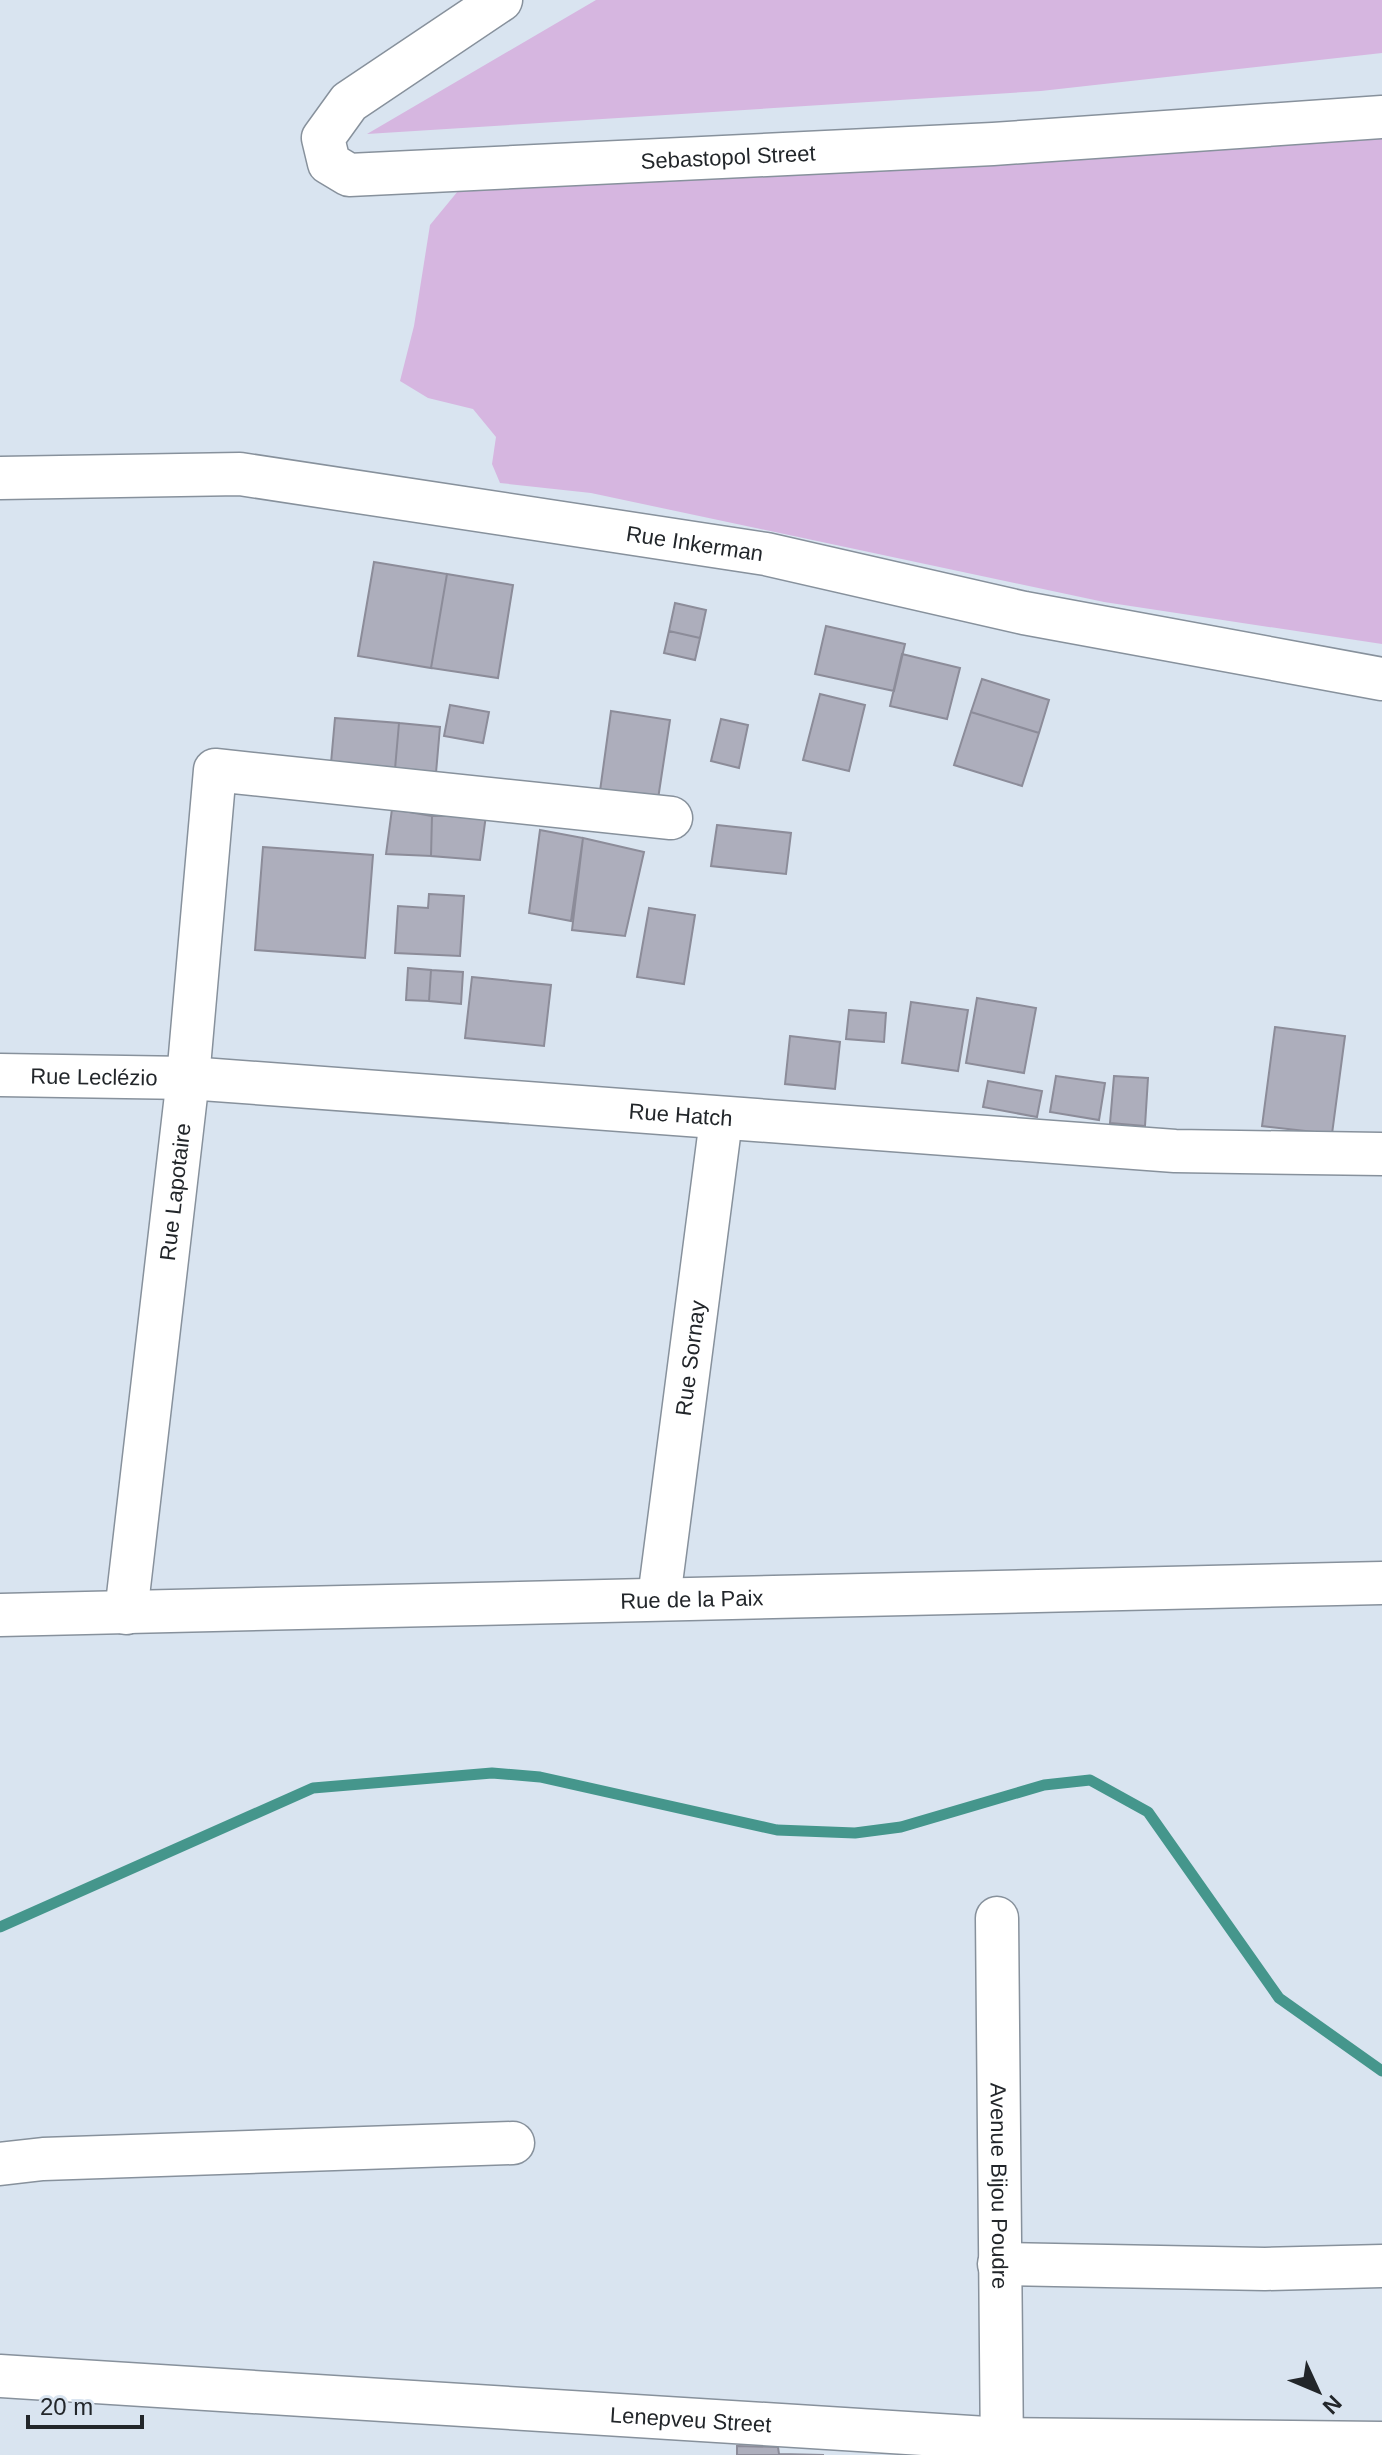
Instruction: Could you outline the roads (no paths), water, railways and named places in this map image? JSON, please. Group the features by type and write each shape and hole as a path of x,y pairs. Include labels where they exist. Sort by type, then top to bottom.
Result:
{"street":[{"name":"Sebastopol Street","path":"501,0 349,102 323,138 329,163 349,175 993,144 1382,117"},
{"name":"Rue Inkerman","path":"0,478 255,476 766,554 1024,613 1382,679"},
{"name":"Rue Lapotaire","path":"126,1613 188,1078 215,770 671,818"},
{"name":"Rue Leclézio","path":"0,1075 188,1078"},
{"name":"Rue Hatch","path":"188,1078 721,1120 1175,1151 1382,1154"},
{"name":"Rue Sornay","path":"659,1598 721,1120"},
{"name":"Rue de la Paix","path":"0,1615 1382,1583"},
{"name":"Avenue Bijou Poudre","path":"997,1918 1002,2447"},
{"path":"0,2164 74,2158 513,2143"},
{"path":"999,2264 1265,2269 1382,2266"},
{"name":"Lenepveu Street","path":"0,2376 1002,2447 1382,2443"}],"waterway":[{"path":"0,1927 313,1788 492,1773 540,1777 777,1830 855,1833 901,1827 1044,1785 1090,1780 1148,1812 1279,1998 1382,2071"}]}
